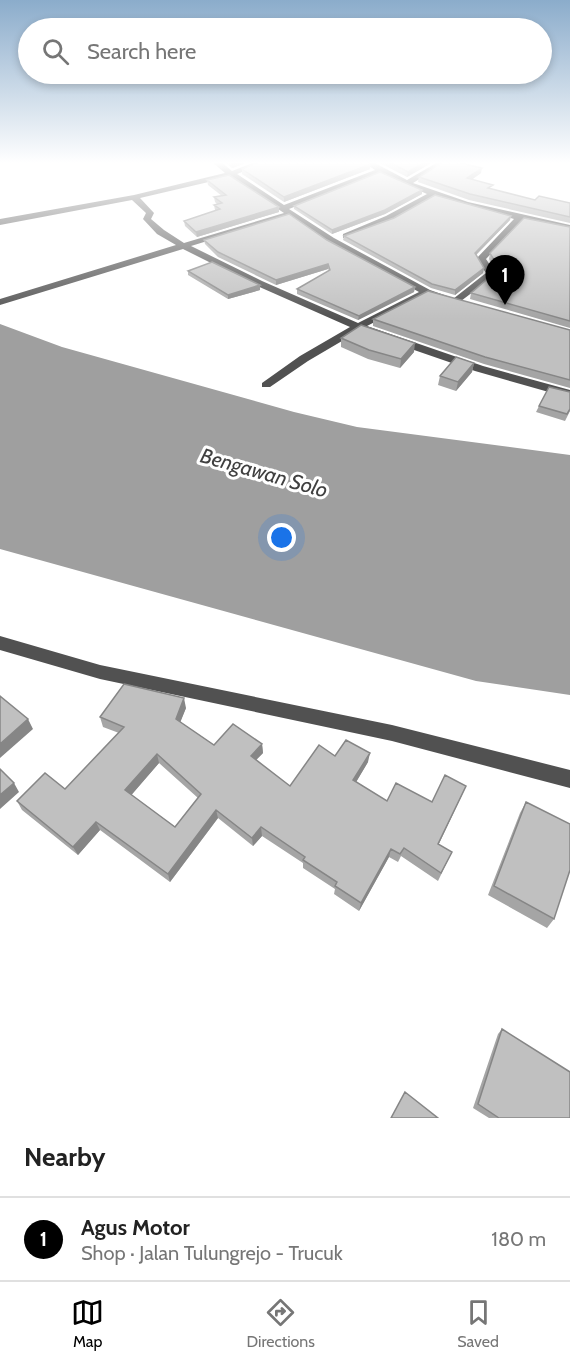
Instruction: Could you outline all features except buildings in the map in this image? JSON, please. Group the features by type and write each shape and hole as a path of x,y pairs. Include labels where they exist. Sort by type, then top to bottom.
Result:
{"street":[{"path":"0,222 40,214"},
{"path":"149,214 148,222 184,246 249,279 356,327 521,382 570,394"},
{"path":"0,302 184,246 279,214"},
{"path":"289,214 426,292 469,304"},
{"path":"331,240 396,214"},
{"path":"507,214 570,228"},
{"path":"457,301 491,274 481,259 520,218"},
{"path":"266,385 294,363 356,327 426,292"},
{"path":"0,643 100,672 392,733 570,779"}],"water":[{"name":"Bengawan Solo","path":"0,324 62,347 294,412 357,427 570,455 570,695 476,681 0,549"}],"place":[{"name":"Agus Motor","path":"505,305"}]}
